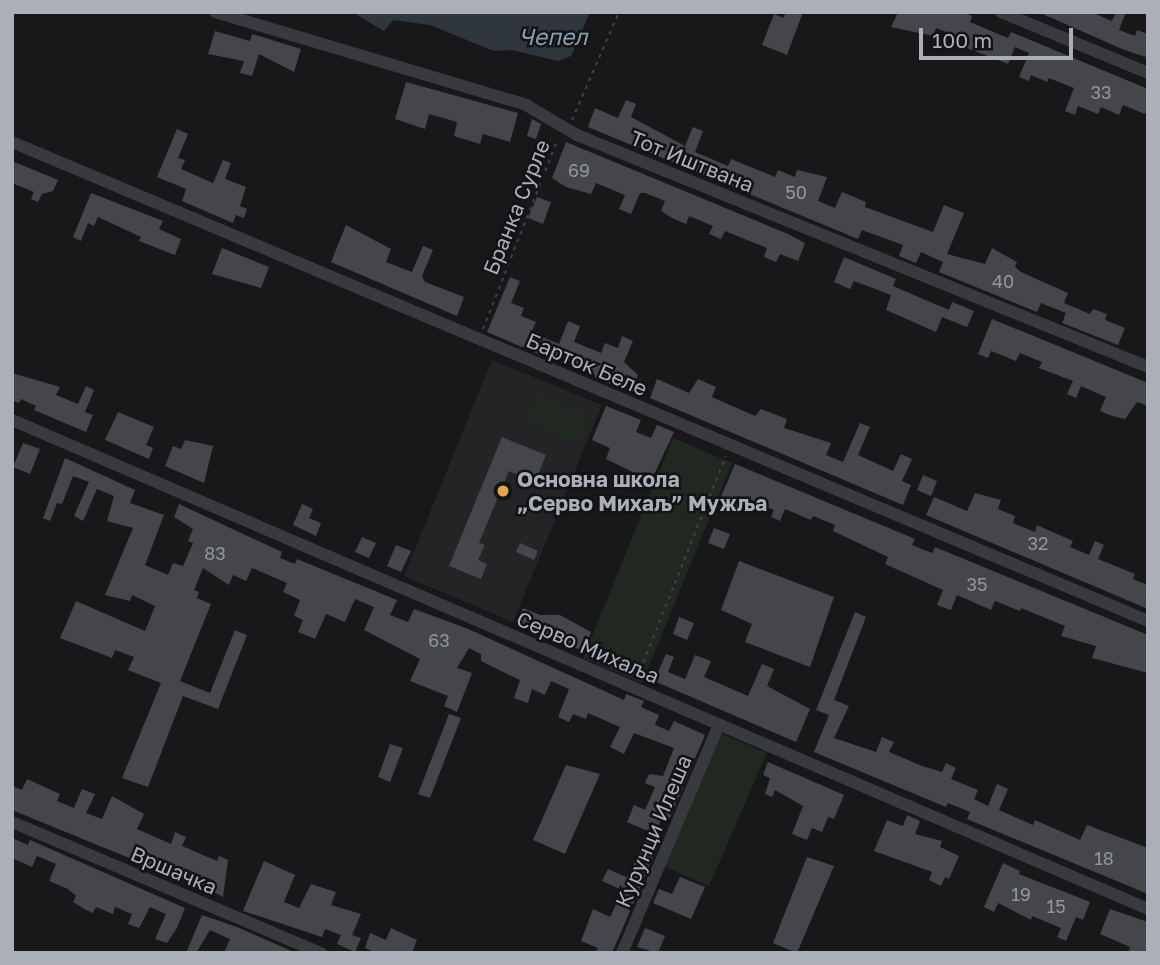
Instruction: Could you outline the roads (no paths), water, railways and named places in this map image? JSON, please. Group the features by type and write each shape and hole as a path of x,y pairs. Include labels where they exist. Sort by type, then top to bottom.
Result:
{"street":[{"name":"Тот Иштвана","path":"215,12 526,105 566,127 1148,367"},
{"path":"1002,12 1148,73"},
{"name":"Барток Беле","path":"12,142 1148,621"},
{"name":"Серво Михаља","path":"12,420 1148,909"},
{"name":"Курунци Илеша","path":"622,953 719,725"},
{"name":"Вршачка","path":"12,822 321,953"}],"water":[{"name":"Чепел","path":"352,12 590,12 571,56 558,61 512,50 494,51 430,25 393,20 384,31"}],"place":[{"name":"Основна школа „Серво Михаљ” Мужља","path":"503,491"}]}
